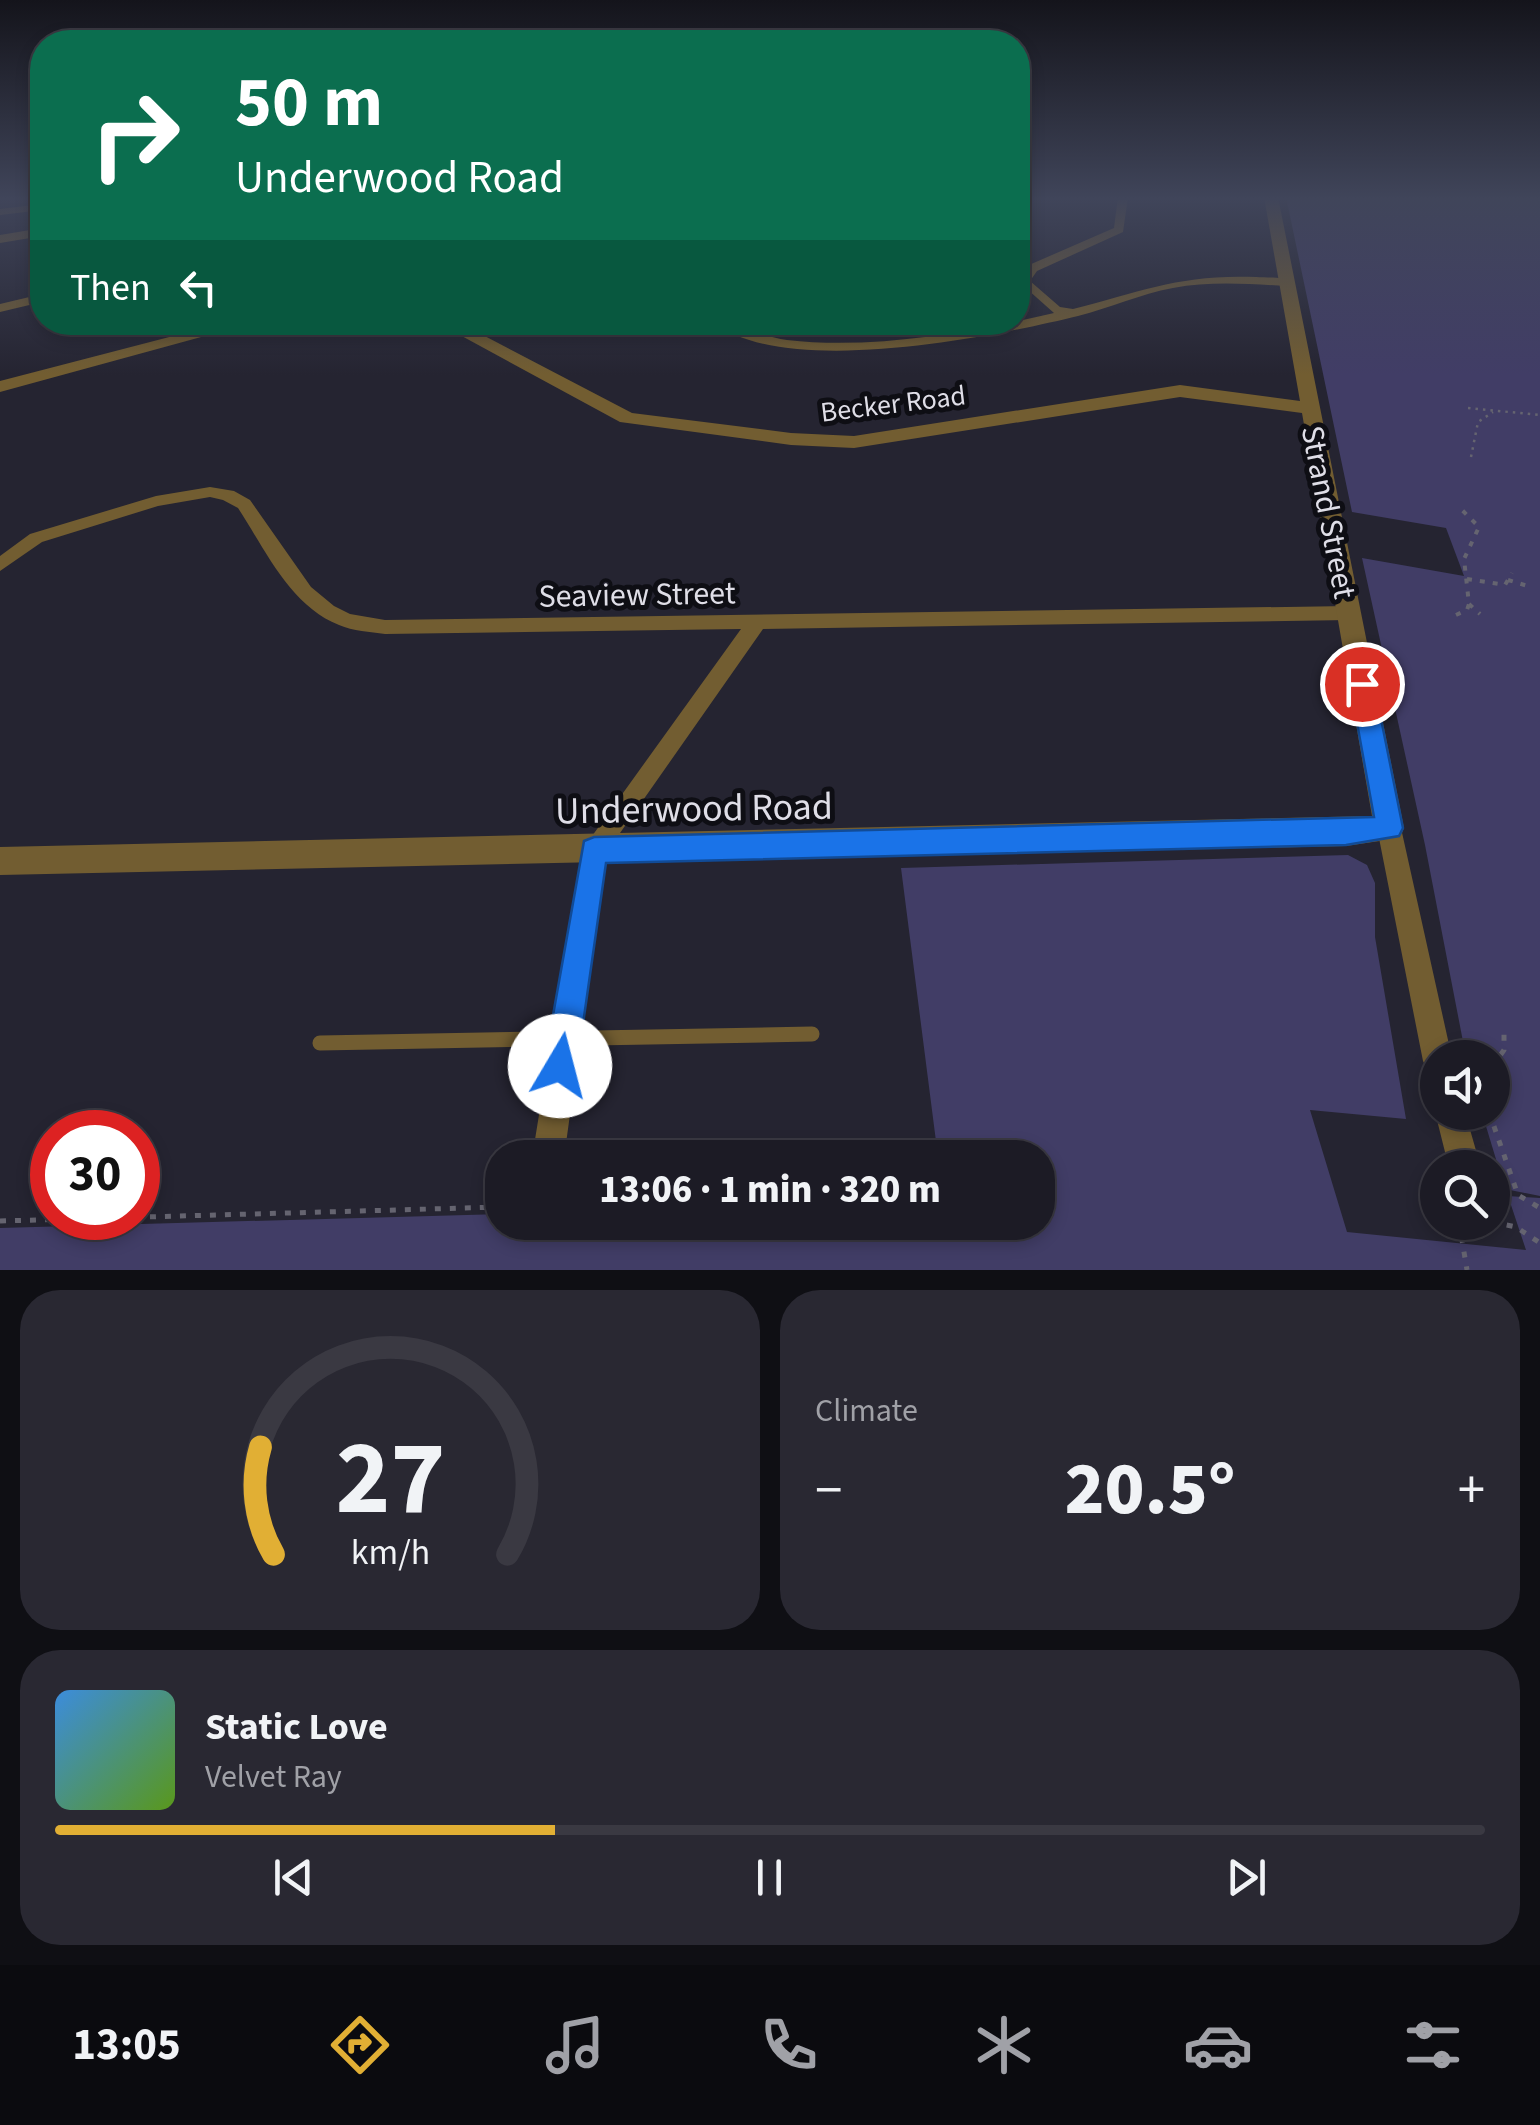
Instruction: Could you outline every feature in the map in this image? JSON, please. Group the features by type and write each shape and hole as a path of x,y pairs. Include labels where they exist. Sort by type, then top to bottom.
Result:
{"street":[{"path":"1030,272 1060,256"},
{"name":"Strand Street","path":"1282,256 1389,828 1434,1040"},
{"path":"1030,319 1076,312 1185,282 1287,282"},
{"path":"1030,289 1056,310 1076,312"},
{"path":"1030,302 1042,300"},
{"path":"0,308 30,301"},
{"path":"0,388 199,335"},
{"name":"Becker Road","path":"476,335 627,418 791,439 854,442 1180,391 1309,408"},
{"path":"742,335 778,346 839,349 929,335"},
{"name":"Seaview Street","path":"0,565 36,538 156,500 210,492 228,495 244,504 304,592 327,611 346,620 406,628 1348,613"},
{"path":"0,547 36,538"},
{"path":"551,1140 594,850 756,623"},
{"name":"Underwood Road","path":"0,861 594,850 1389,828"}],"lane":[{"path":"320,1043 812,1034"}],"path":[{"path":"1468,408 1540,415"},
{"path":"1471,456 1478,422 1487,413 1503,411"},
{"path":"1456,615 1467,610 1469,604 1464,559 1479,527 1459,507"},
{"path":"1467,579 1505,585 1512,574"},
{"path":"1508,580 1530,587"},
{"path":"1469,604 1480,614"},
{"path":"1504,1028 1504,1040"},
{"path":"1495,1130 1518,1195 1540,1208"},
{"path":"0,1221 485,1207"},
{"path":"1510,1226 1540,1243"},
{"path":"1462,1240 1468,1270"}],"shaded area":[{"path":"1298,256 1540,256 1540,1196 1510,1190 1510,1150 1493,1150 1487,1130 1510,1130 1510,1040 1463,1040 1362,558 1464,576 1446,528 1352,512"},
{"path":"1348,855 1367,865 1375,883 1375,937 1406,1119 1310,1110 1347,1232 1526,1250 1510,1196 1540,1198 1540,1270 0,1270 0,1228 30,1227 30,1240 160,1240 160,1224 485,1214 485,1240 1055,1240 1055,1140 936,1140 901,868"}],"route":[{"path":"560,1066 594,850 1389,828 1362,684"}]}
